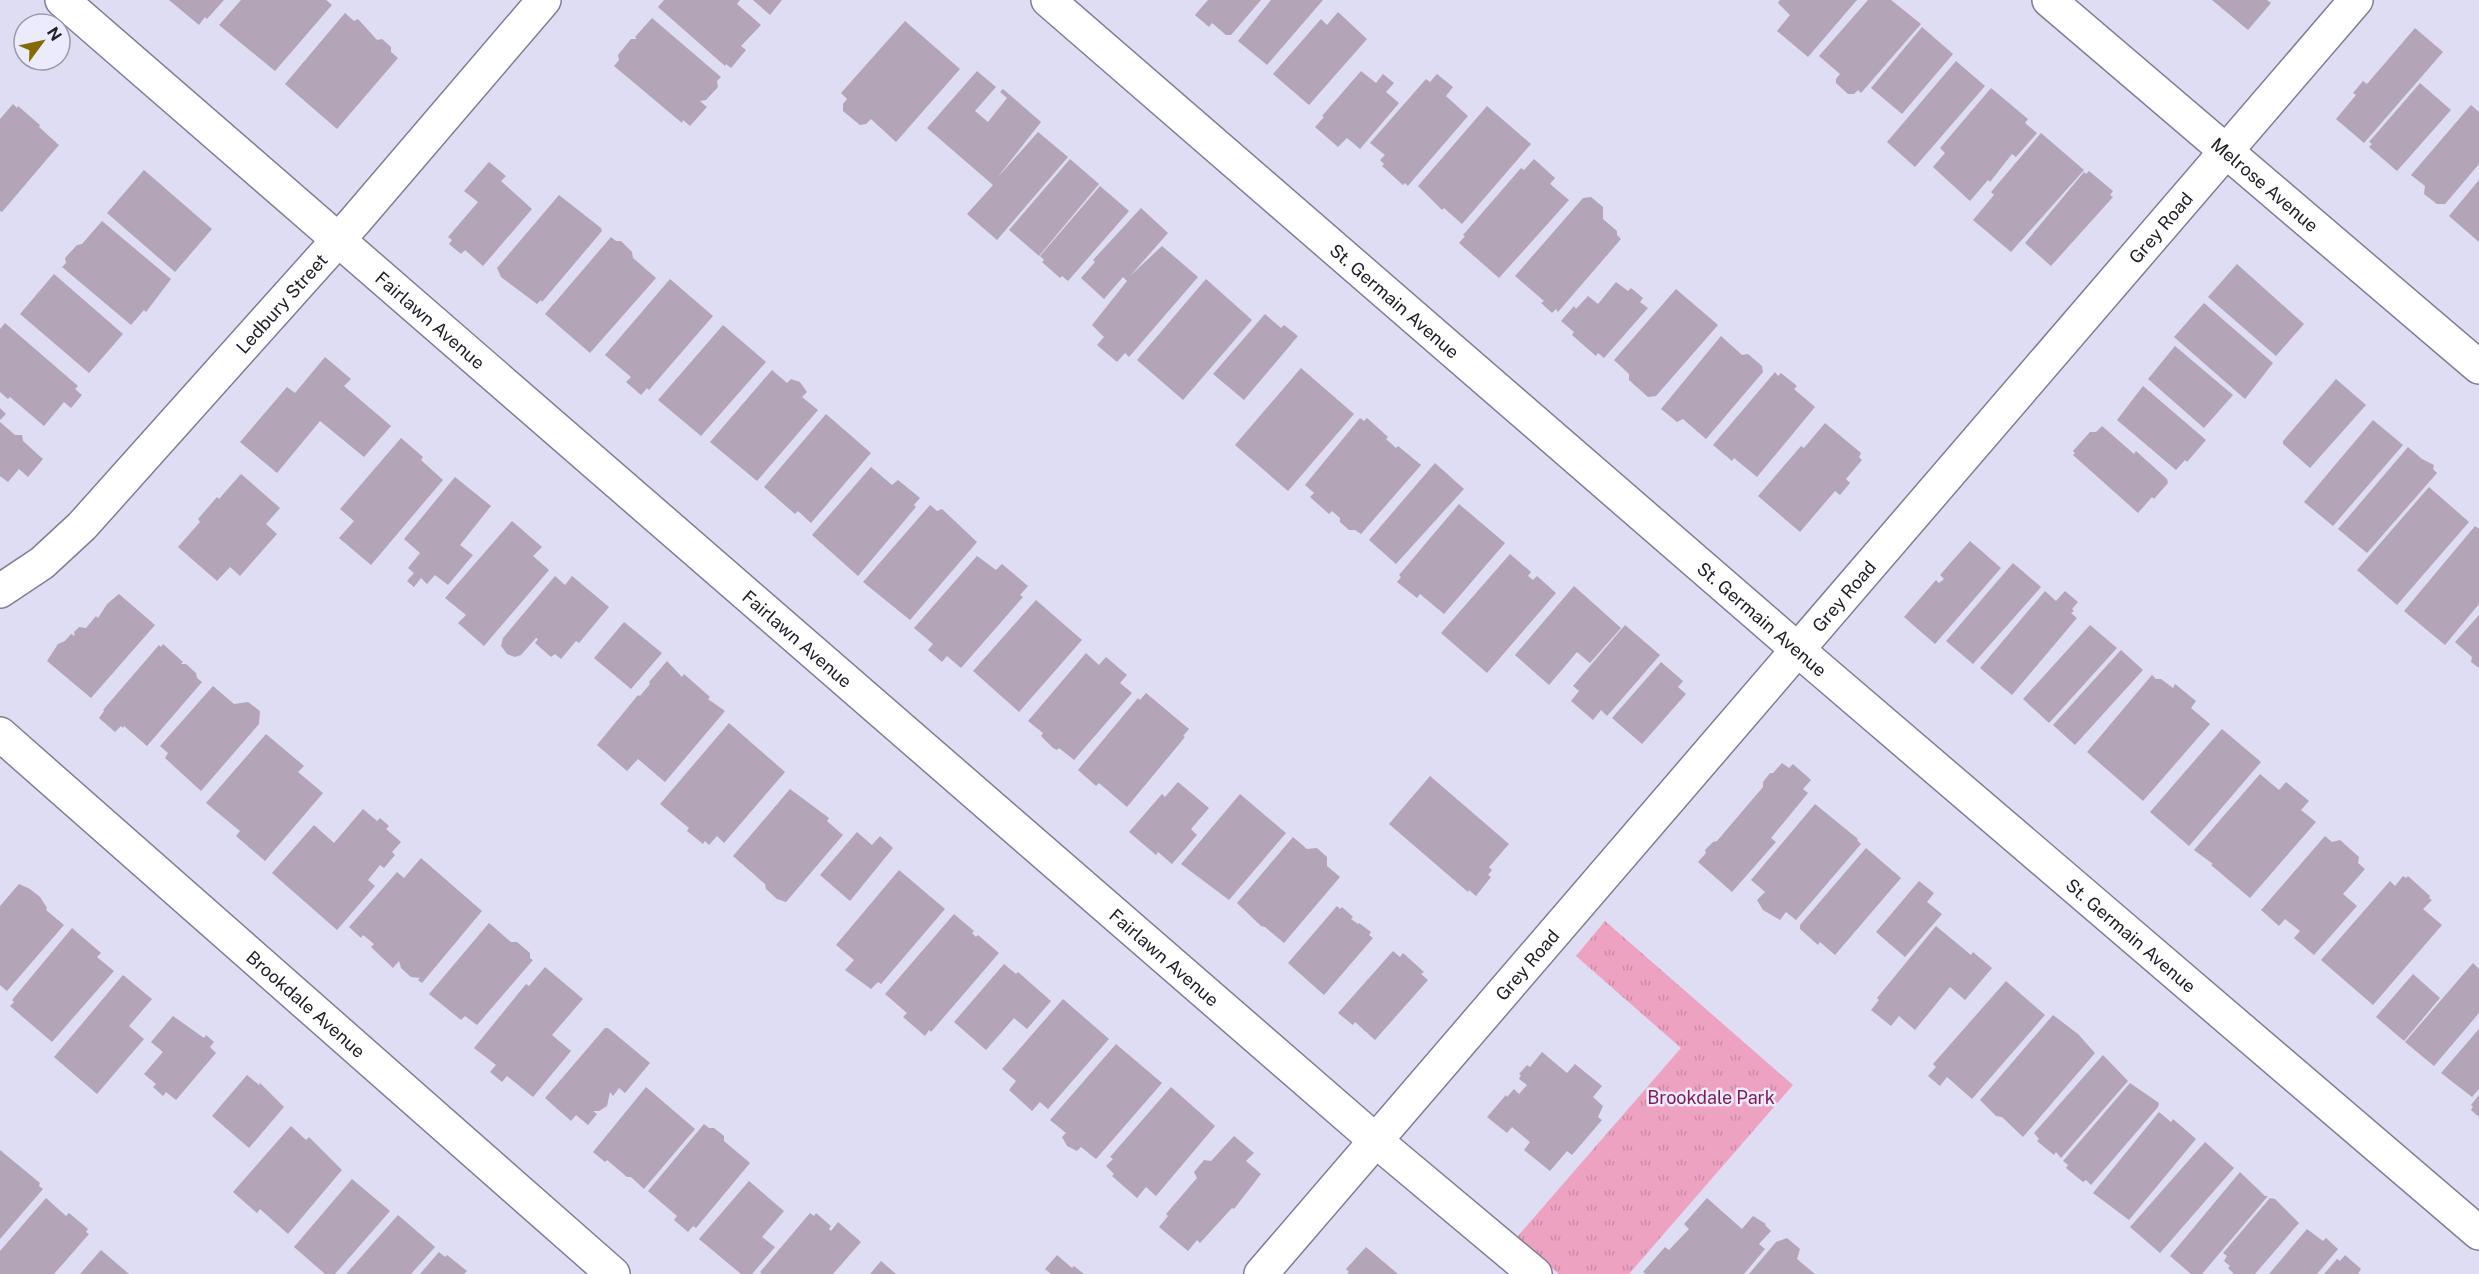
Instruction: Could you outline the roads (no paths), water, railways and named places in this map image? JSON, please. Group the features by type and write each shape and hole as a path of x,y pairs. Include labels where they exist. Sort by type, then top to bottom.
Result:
{"street":[{"name":"Fairlawn Avenue","path":"62,0 1375,1140 1534,1274"},
{"name":"Ledbury Street","path":"0,591 42,563 82,526 338,240 544,0"},
{"name":"St. Germain Avenue","path":"1048,0 1798,651 2479,1233"},
{"name":"Melrose Avenue","path":"2049,0 2479,367"},
{"name":"Grey Road","path":"1261,1274 2356,0"},
{"name":"Brookdale Avenue","path":"0,734 613,1274"}],"park label":[{"name":"Brookdale Park","path":"1711,1097"}]}
